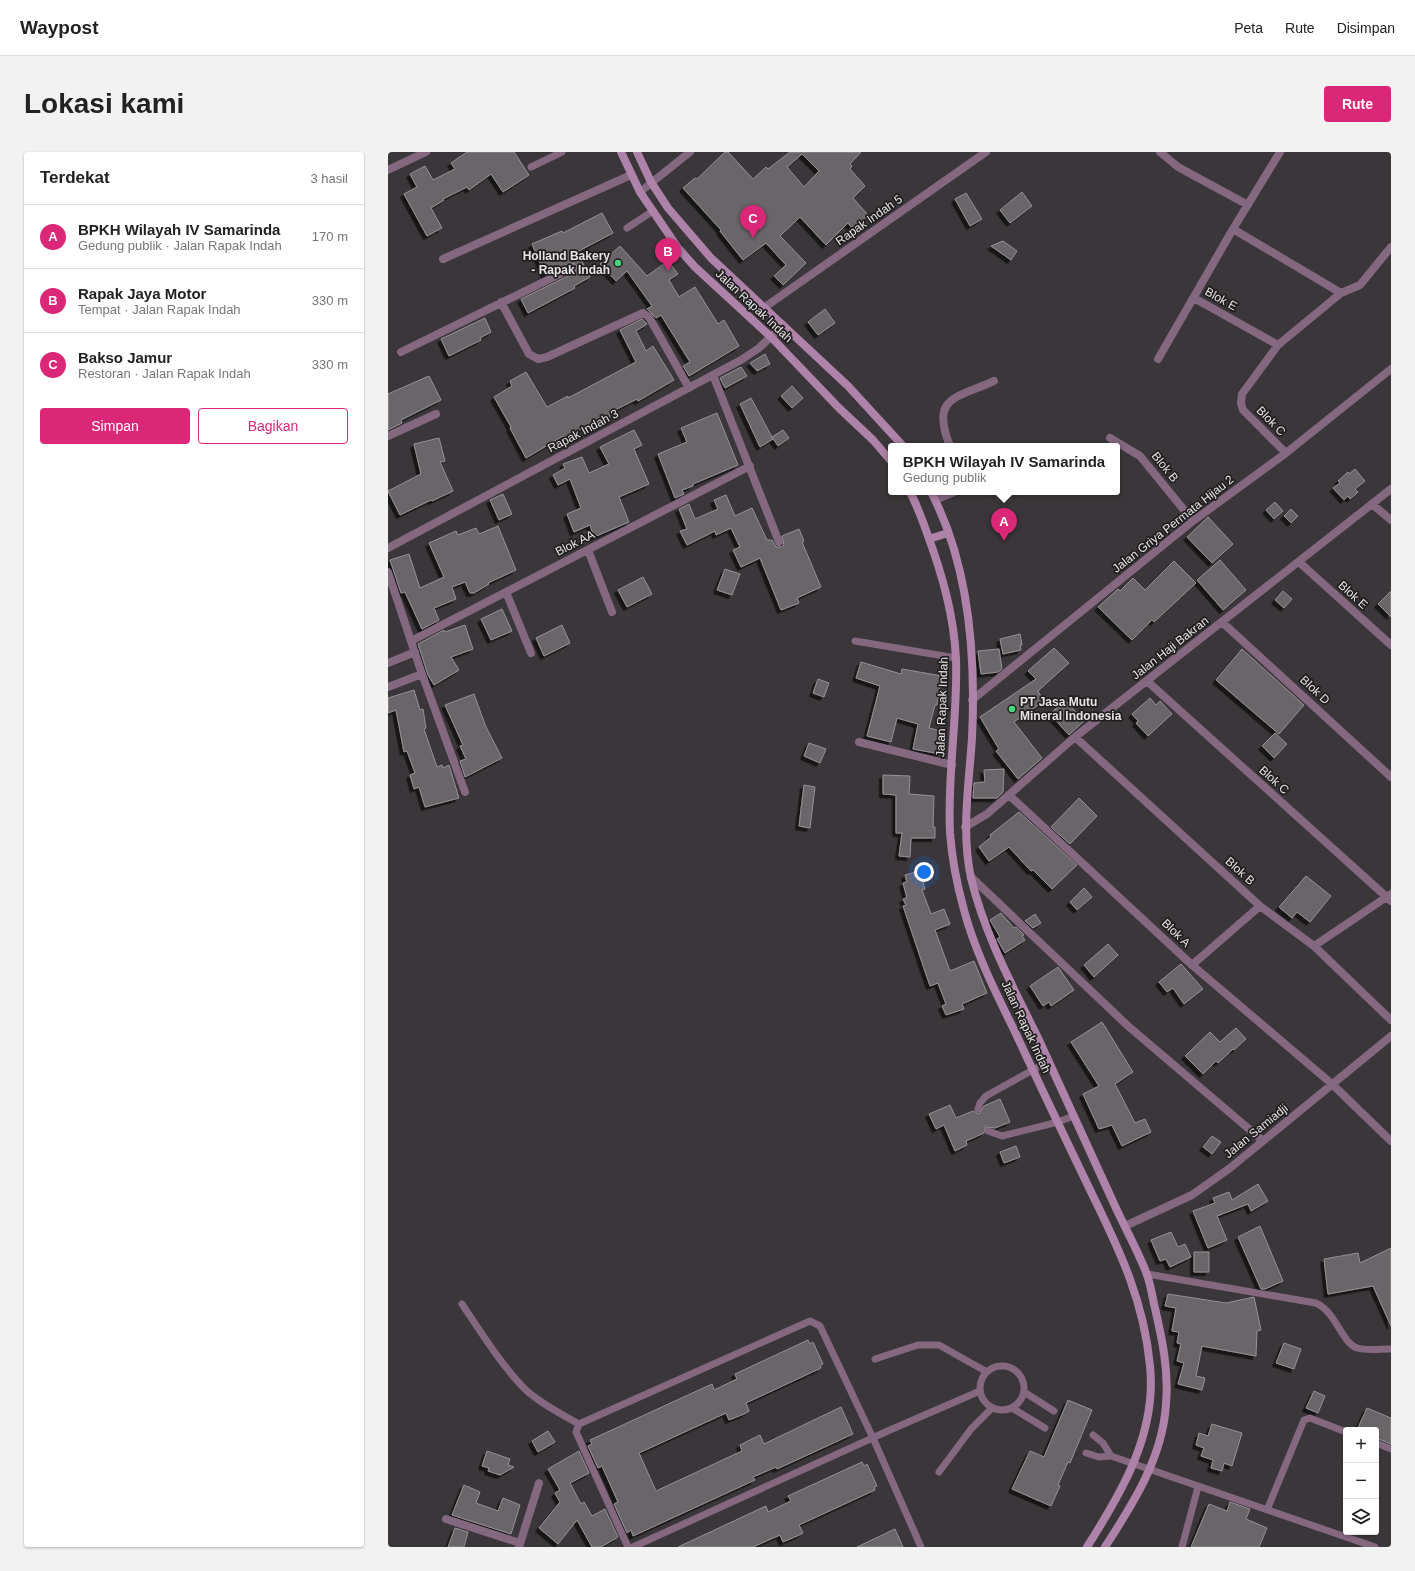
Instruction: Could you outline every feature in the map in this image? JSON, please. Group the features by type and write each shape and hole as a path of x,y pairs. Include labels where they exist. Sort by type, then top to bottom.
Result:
{"main road":[{"name":"Jalan Rapak Indah","path":"621,152 640,192 678,248 695,267 771,337 839,408 873,440 888,458"},
{"name":"Jalan Rapak Indah","path":"637,152 651,182 668,208 711,258 848,386 900,443"},
{"name":"Jalan Rapak Indah","path":"911,495 929,538 943,579 951,615 956,658 950,830 952,857 965,913 991,982 1116,1243 1139,1302 1148,1342 1151,1369 1151,1402 1145,1436 1113,1506 1087,1547"},
{"name":"Jalan Rapak Indah","path":"932,495 948,533 962,584 968,615 972,651 972,735 965,827 971,877 980,905 1005,969 1147,1274 1162,1340 1166,1367 1166,1406 1159,1443 1149,1471 1128,1513 1105,1547"},
{"path":"929,538 948,533"}],"street":[{"path":"388,170 426,152"},
{"path":"640,192 690,152"},
{"name":"Rapak Indah 5","path":"765,307 986,152"},
{"path":"1160,152 1178,167 1248,205"},
{"path":"1158,359 1280,152"},
{"path":"443,259 631,175"},
{"path":"1233,230 1341,293"},
{"name":"Blok C","path":"1286,454 1244,410 1241,403 1242,394 1278,345 1341,293 1360,285 1391,247"},
{"path":"401,352 572,268"},
{"name":"Blok E","path":"1194,298 1278,345"},
{"path":"501,302 529,354 538,359 547,357 643,313 649,316 689,388"},
{"name":"Rapak Indah 3","path":"388,548 713,375 759,348 783,325"},
{"name":"Jalan Griya Permata Hijau 2","path":"972,700 1057,633 1193,521 1286,454 1391,369"},
{"path":"713,375 779,542"},
{"path":"949,443 943,430 942,419 946,404 953,399 994,382"},
{"path":"388,436 436,414"},
{"name":"Blok B","path":"1110,438 1118,443"},
{"name":"Blok B","path":"1120,444 1140,456 1193,521"},
{"name":"Blok AA","path":"411,641 750,466"},
{"name":"Jalan Haji Bakran","path":"965,827 987,814 1075,737 1391,489"},
{"path":"935,500 947,495"},
{"path":"1372,504 1391,520"},
{"path":"588,550 612,612"},
{"name":"Blok E","path":"1298,562 1391,645"},
{"path":"388,572 414,652 465,792"},
{"path":"506,592 531,653"},
{"name":"Blok D","path":"1222,622 1391,777"},
{"path":"388,663 414,652"},
{"path":"388,687 422,674"},
{"name":"Blok C","path":"1147,681 1389,897"},
{"name":"Blok B","path":"1075,737 1260,906 1314,946 1391,1020"},
{"path":"859,742 952,765"},
{"name":"Blok A","path":"1009,795 1192,965 1332,1084 1391,1141"},
{"path":"971,877 1128,1026 1263,1142"},
{"path":"1314,946 1389,897"},
{"path":"1192,965 1260,906"},
{"name":"Jalan Samiadji","path":"1125,1226 1192,1195 1263,1142 1391,1036"},
{"path":"446,1518 520,1545 539,1483"}],"lane":[{"path":"531,167 562,152"},
{"path":"627,228 653,211"},
{"path":"855,641 956,658"},
{"path":"978,1109 980,1102 986,1096 1048,1061"},
{"path":"988,1131 1002,1136 1058,1122 1074,1116"},
{"path":"1147,1274 1316,1303 1329,1311 1350,1344 1355,1348 1391,1349"},
{"path":"462,1304 496,1353 526,1390 544,1405 579,1424"},
{"path":"628,1547 576,1432 579,1424 810,1322 820,1326 922,1547"},
{"path":"875,1359 918,1345 939,1345 987,1372"},
{"path":"999,1366 1013,1368 1022,1378 1024,1392 1022,1398 1012,1408 1006,1410 992,1408 982,1398 980,1391 983,1378 987,1372 999,1366"},
{"path":"633,1547 980,1391"},
{"path":"1024,1392 1054,1411"},
{"path":"939,1472 971,1429 992,1408"},
{"path":"1012,1408 1045,1428"},
{"path":"1267,1510 1304,1420 1310,1418 1343,1431"},
{"path":"1093,1435 1102,1443 1111,1456"},
{"path":"1379,1444 1391,1449"},
{"path":"1086,1453 1099,1457 1111,1456 1149,1471 1375,1547"},
{"path":"1182,1547 1198,1487"}],"building":[{"path":"467,152 514,152 529,175 503,192 491,174 469,190 467,187 443,199 444,200 431,208 442,228 427,236 404,194 417,187 410,174 425,166 433,180 455,169 451,163"},
{"path":"725,152 728,152 753,179 766,167 768,169 790,152 861,152 850,164 852,166 850,169 865,186 853,198 868,215 853,229 848,223 826,245 800,217 780,236 806,263 783,285 774,276 786,265 766,243 743,260 720,231 721,230 683,188 695,178 697,179","holes":["802,154 819,171 804,187 787,167"]},
{"path":"1022,192 1032,206 1010,223 1000,210"},
{"path":"966,193 982,219 970,226 955,199"},
{"path":"602,213 613,233 577,252 590,277 574,286 575,288 528,313 521,299 574,273 577,268 575,264 570,263 545,275 532,244 562,231 563,233"},
{"path":"1003,241 1017,251 1011,260 991,246"},
{"path":"620,246 647,276 668,261 678,274 669,280 679,297 695,287 718,324 724,320 739,346 689,376 683,366 690,362 661,315 656,318 647,309 652,306 627,271 616,281 600,264"},
{"path":"825,309 835,323 818,335 808,322"},
{"path":"485,318 491,332 480,338 481,340 449,356 441,339"},
{"path":"642,319 647,324 636,331 646,351 653,346 674,380 638,401 637,399 609,413 610,417 591,427 590,425 564,438 563,436 526,458 494,397 512,386 510,381 526,372 547,407 568,396 568,398 636,362 620,330"},
{"path":"765,354 770,364 757,371 750,363"},
{"path":"741,367 747,376 725,388 720,378"},
{"path":"429,376 441,400 401,420 402,423 388,430 388,394"},
{"path":"792,386 803,398 792,408 781,396"},
{"path":"751,398 773,439 760,447 740,404"},
{"path":"717,413 738,465 693,484 693,486 682,490 684,494 675,498 658,454 687,442 681,428"},
{"path":"634,430 642,445 634,449 649,484 619,497 629,522 594,537 590,525 574,532 567,514 581,508 570,479 558,485 553,475 565,468 563,464 582,457 589,473 609,464 600,447"},
{"path":"783,430 789,438 778,446 772,437"},
{"path":"439,438 445,461 440,462 453,491 400,515 388,491 421,474 414,444"},
{"path":"1355,469 1365,481 1355,489 1358,492 1350,499 1348,496 1344,500 1333,488 1340,483 1338,481 1348,472 1349,474"},
{"path":"503,494 512,514 499,520 490,500"},
{"path":"726,495 735,516 752,508 767,540 772,540 776,547 781,547 784,545 782,536 799,529 804,541 802,542 821,587 797,598 799,603 781,610 760,558 741,567 733,550 740,547 731,528 716,535 715,531 687,545 680,531 687,529 679,509 689,504 695,519 718,509 714,500"},
{"path":"1275,502 1283,511 1274,519 1266,510"},
{"path":"1291,509 1298,516 1291,523 1284,516"},
{"path":"1208,517 1233,544 1212,563 1187,537"},
{"path":"498,526 516,570 488,583 489,584 474,593 470,593 465,582 452,587 456,599 434,608 439,620 422,629 405,592 401,593 390,560 409,554 420,588 444,577 429,543 456,531 458,535 476,528 479,534"},
{"path":"1220,560 1246,590 1223,610 1197,580"},
{"path":"1174,561 1196,583 1154,622 1152,620 1132,640 1098,607 1118,589 1120,591 1133,578 1145,590"},
{"path":"725,569 740,574 732,595 717,590"},
{"path":"643,577 652,594 627,607 618,590"},
{"path":"1283,591 1292,599 1284,608 1275,600"},
{"path":"1391,591 1391,617 1378,604"},
{"path":"502,609 512,631 491,640 481,619"},
{"path":"465,625 473,649 451,657 459,670 434,685 428,675 418,644 444,630 445,632"},
{"path":"562,625 570,643 544,656 536,638"},
{"path":"1020,634 1022,645 1020,645 1021,650 1003,654 1000,639"},
{"path":"1054,648 1069,663 1038,691 1044,701 1014,722 1042,758 1018,779 996,751 999,749 980,717 1036,679 1028,671"},
{"path":"999,649 1002,669 998,672 981,674 978,651"},
{"path":"1242,649 1304,705 1279,734 1216,680"},
{"path":"861,662 901,674 902,669 942,676 937,705 935,705 929,728 941,731 939,744 942,744 940,754 913,749 918,724 897,718 891,742 867,736 880,686 856,678"},
{"path":"818,679 829,683 824,697 813,693"},
{"path":"414,690 420,710 423,709 426,728 424,729 437,767 442,765 443,768 449,765 459,798 425,807 419,787 414,789 410,775 415,773 407,751 404,752 396,710 388,713 388,698"},
{"path":"474,694 486,727 502,758 465,777 460,761 466,759 460,746 463,745 445,705"},
{"path":"1150,698 1156,705 1160,701 1172,714 1148,736 1136,723 1138,721 1132,714"},
{"path":"1065,700 1084,721 1069,735 1050,714"},
{"path":"1275,733 1287,744 1274,758 1262,746"},
{"path":"809,743 826,749 820,763 804,756"},
{"path":"1004,769 1003,792 997,798 973,798 974,783 985,782 984,770"},
{"path":"883,775 910,776 909,794 934,796 933,827 935,827 935,838 911,838 910,857 899,856 902,833 896,833 896,795 883,794"},
{"path":"804,785 815,787 810,828 799,826"},
{"path":"1079,798 1097,816 1070,844 1051,827"},
{"path":"1019,812 1077,865 1052,889 1033,870 1031,871 1009,847 989,861 979,847 991,837 990,835"},
{"path":"920,871 925,889 922,890 931,914 944,909 950,924 935,930 950,971 974,961 987,993 962,1004 964,1009 946,1015 942,1006 946,1004 938,983 930,986 903,906 906,905 903,899 907,898 903,883 907,882 905,875"},
{"path":"1306,876 1331,896 1310,922 1297,912 1292,918 1279,907"},
{"path":"1084,888 1092,897 1077,910 1070,902"},
{"path":"1001,913 1014,928 1016,927 1024,935 1022,936 1025,940 1005,953 997,939 1000,937 990,920"},
{"path":"1035,914 1041,923 1033,928 1025,921"},
{"path":"1108,944 1118,955 1094,977 1084,965"},
{"path":"1181,964 1203,989 1184,1004 1173,988 1167,992 1159,982"},
{"path":"1058,967 1074,990 1051,1006 1049,1002 1043,1006 1030,986"},
{"path":"1102,1022 1133,1072 1115,1084 1135,1123 1145,1119 1151,1132 1122,1146 1112,1125 1099,1129 1083,1094 1099,1086 1071,1042"},
{"path":"1236,1028 1246,1039 1218,1063 1216,1061 1203,1074 1185,1056 1210,1032 1220,1042"},
{"path":"1000,1099 1010,1122 995,1128 985,1127 984,1133 966,1141 967,1145 955,1151 944,1125 936,1129 929,1114 950,1105 956,1118 973,1111 979,1114 984,1106"},
{"path":"1212,1136 1221,1142 1212,1154 1203,1147"},
{"path":"1016,1146 1020,1157 1004,1163 1000,1152"},
{"path":"1258,1184 1268,1201 1251,1211 1248,1204 1217,1216 1227,1240 1208,1248 1193,1211 1215,1203 1213,1198 1229,1192 1232,1200"},
{"path":"1260,1226 1283,1281 1265,1289 1261,1289 1238,1237"},
{"path":"1171,1232 1178,1247 1185,1244 1191,1257 1170,1267 1166,1259 1160,1261 1151,1240"},
{"path":"1391,1248 1391,1326 1373,1286 1328,1294 1324,1259 1358,1253 1360,1263"},
{"path":"1194,1252 1209,1252 1209,1272 1194,1272"},
{"path":"1168,1294 1226,1303 1254,1297 1261,1330 1257,1331 1256,1356 1202,1346 1196,1376 1205,1378 1202,1390 1178,1384 1184,1363 1177,1361 1181,1344 1177,1343 1179,1332 1172,1331 1176,1308 1165,1306"},
{"path":"808,1340 810,1344 813,1342 823,1364 820,1366 821,1368 746,1403 749,1411 744,1414 729,1420 726,1413 639,1453 656,1491 742,1451 740,1445 760,1435 764,1444 841,1407 853,1434 777,1469 776,1467 753,1477 755,1480 633,1536 631,1530 627,1533 614,1504 618,1502 602,1466 598,1468 588,1446 592,1444 590,1440 712,1384 714,1390 737,1379 735,1374"},
{"path":"1284,1343 1301,1349 1294,1369 1276,1363"},
{"path":"1314,1391 1325,1396 1318,1413 1306,1408"},
{"path":"1068,1400 1092,1410 1070,1463 1068,1462 1058,1485 1060,1486 1051,1506 1012,1489 1030,1451 1044,1457"},
{"path":"1367,1408 1391,1418 1391,1444 1379,1439 1379,1427 1358,1427"},
{"path":"1212,1424 1242,1433 1232,1466 1224,1463 1222,1471 1211,1468 1213,1460 1201,1456 1204,1448 1196,1445 1199,1433 1208,1436"},
{"path":"548,1431 555,1442 538,1452 532,1441"},
{"path":"487,1451 510,1459 508,1465 514,1467 500,1475 488,1471 489,1468 482,1466"},
{"path":"579,1451 589,1473 570,1483 581,1504 584,1502 592,1516 605,1509 618,1537 601,1547 592,1547 577,1520 558,1544 539,1528 560,1502 555,1493 560,1490 548,1469"},
{"path":"862,1462 864,1466 867,1464 877,1486 874,1487 875,1490 799,1525 803,1533 797,1536 783,1542 780,1535 753,1547 678,1547 766,1506 768,1512 791,1501 788,1496"},
{"path":"464,1485 480,1492 476,1503 498,1511 503,1498 520,1505 511,1534 452,1515"},
{"path":"1230,1502 1250,1509 1246,1519 1267,1528 1259,1547 1191,1547 1209,1504 1227,1511"},
{"path":"455,1528 468,1532 464,1547 448,1547"},
{"path":"895,1529 903,1547 857,1547"}],"place":[{"name":"Bakso Jamur","path":"753,238"},
{"name":"Holland Bakery - Rapak Indah","path":"618,263"},
{"name":"Rapak Jaya Motor","path":"668,271"},
{"name":"BPKH Wilayah IV Samarinda","path":"1004,541"},
{"name":"PT Jasa Mutu Mineral Indonesia","path":"1012,709"}]}
